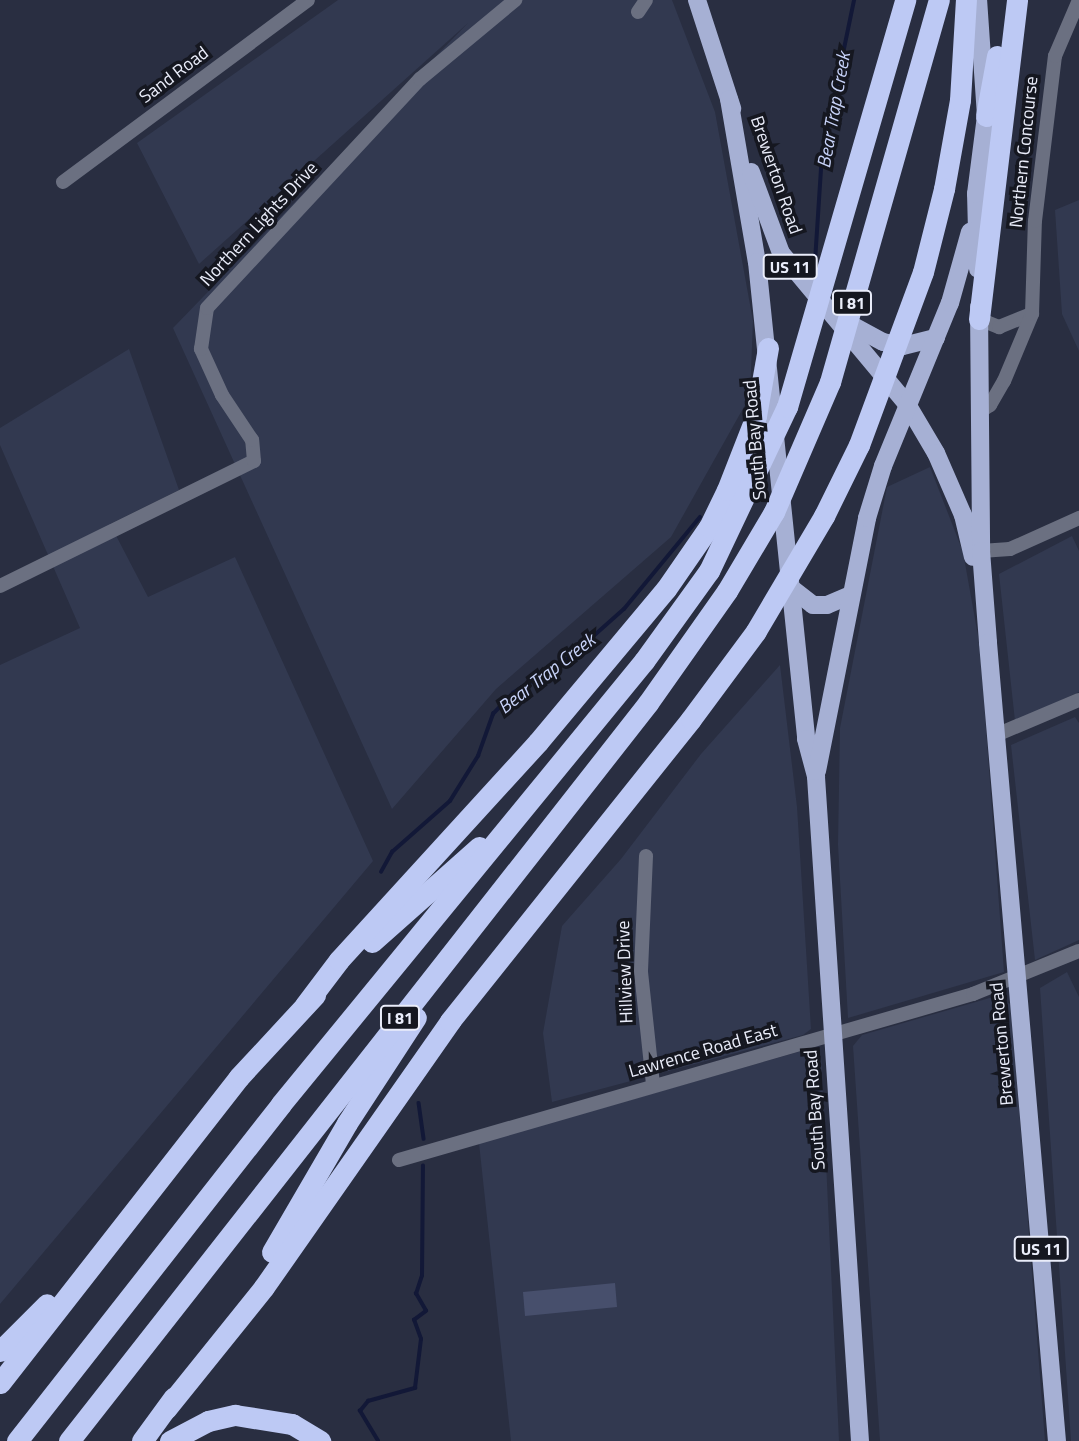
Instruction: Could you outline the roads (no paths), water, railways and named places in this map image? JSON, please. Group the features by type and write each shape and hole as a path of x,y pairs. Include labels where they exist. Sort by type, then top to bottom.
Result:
{"highway":[{"name":"I 81","path":"17,1441 281,1104 644,661 709,571 787,407 905,0"},
{"name":"I 81","path":"69,1441 648,703 727,592 775,512 830,382 939,0"},
{"path":"166,1409 264,1287 450,1021 691,719 756,631 824,516 859,445 923,272 944,190 960,100 966,0"},
{"path":"986,116 1008,0"},
{"path":"979,319 1017,0"},
{"path":"305,1005 339,960 538,742 666,589 709,527 727,490 756,416 768,348"},
{"path":"0,1382 239,1077 305,1005 530,801"},
{"path":"142,1441 243,1300 346,1123 489,904"},
{"path":"0,1351 121,1227"},
{"path":"170,1441 208,1420 235,1415 292,1424 320,1441"}],"main road":[{"name":"Brewerton Road","path":"697,0 768,225 792,270 907,404 946,473 970,535 988,643"},
{"name":"Brewerton Road","path":"978,0 986,116 976,194 981,551 1057,1441"},
{"name":"South Bay Road","path":"729,99 768,348 806,739 816,777 860,1441"},
{"name":"South Bay Road","path":"816,777 848,596 878,479 936,338 968,245 976,194"},
{"path":"831,314 883,342 903,346 936,338"},
{"path":"970,535 981,551"},
{"path":"790,587 813,605 827,605 848,596"}],"street":[{"name":"Sand Road","path":"63,182 308,0"},
{"name":"Northern Lights Drive","path":"0,586 254,461 252,440 222,395 201,349 200,335 207,308 420,79 515,0"},
{"path":"636,0 638,12 646,0"},
{"name":"Northern Concourse","path":"979,412 990,405 1003,381 1032,314 1035,220 1051,80 1062,32 1079,0"},
{"path":"979,319 999,327 1032,314"},
{"path":"981,551 1010,548 1079,518"},
{"path":"996,735 1079,700"},
{"name":"Hillview Drive","path":"646,856 641,972 653,1085"},
{"name":"Lawrence Road East","path":"399,1160 831,1035 1017,977 1079,951"}],"waterway":[{"name":"Bear Trap Creek","path":"815,262 822,155 854,0"},
{"name":"Bear Trap Creek","path":"381,872 392,852 450,801 478,756 493,714 513,693 571,656 624,609 700,517"},
{"name":"Bear Trap Creek","path":"419,1103 424,1139"},
{"name":"Bear Trap Creek","path":"378,1441 360,1411 368,1401 415,1388 421,1339 414,1320 426,1311 416,1294 422,1276 423,1166"}]}
